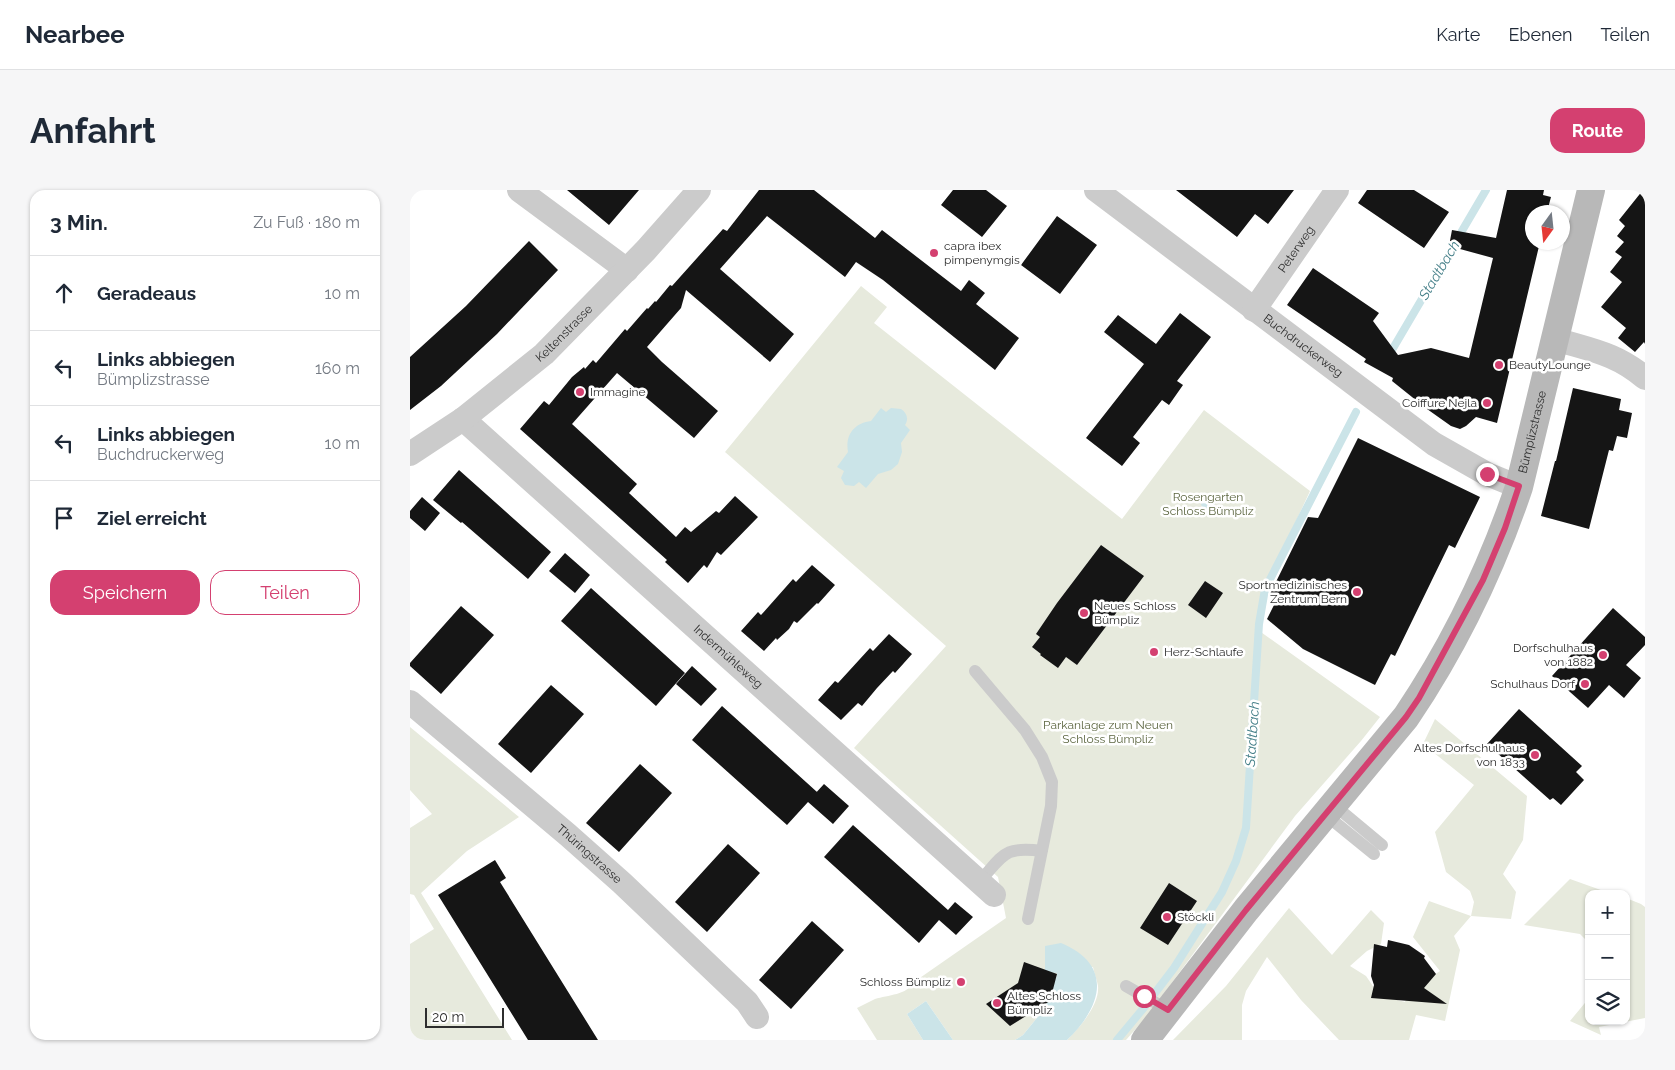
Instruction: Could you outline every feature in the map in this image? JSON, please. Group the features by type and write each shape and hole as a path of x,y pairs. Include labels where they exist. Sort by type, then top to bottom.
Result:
{"street":[{"path":"518,190 627,270"},
{"name":"Keltenstrasse","path":"410,454 463,419 544,354 627,270 700,190"},
{"name":"Buchdruckerweg","path":"1096,190 1434,444 1487,474 1519,486"},
{"name":"Peterweg","path":"1254,310 1337,190"},
{"name":"Bümplizstrasse","path":"1145,1040 1163,1007 1406,717 1419,698 1483,580 1505,528 1519,486 1591,190"},
{"path":"1555,339 1613,356 1625,362 1645,378"},
{"name":"Indermühleweg","path":"463,419 986,888"},
{"name":"Thüringstrasse","path":"410,702 532,804 622,883 747,1002 757,1017"}],"lane":[{"path":"975,671 1025,730 1042,757 1052,782 1053,796 1028,919"},
{"path":"1330,810 1378,849"},
{"path":"986,888 1008,852 1024,849 1042,851"},
{"path":"1126,986 1163,1007"}],"green space":[{"name":"Parkanlage zum Neuen Schloss Bümpliz","path":"861,286 887,307 874,323 1122,519 1204,410 1310,491 1264,590 1258,630 1380,717 1295,816 1148,1015 1126,1040 1067,1040 1088,1016 1096,1001 1098,986 1093,967 1051,971 1058,973 1054,979 1045,1008 1023,1035 1015,1040 953,1040 926,1001 907,1014 923,1040 877,1040 857,1008 875,999 907,990 914,982 1006,918 998,877 854,748 946,646 725,452"},
{"path":"1435,719 1527,796 1523,840 1503,874 1516,892 1511,919 1471,916 1474,902 1470,891 1446,872 1435,832 1474,785 1423,744"},
{"path":"410,727 519,817 467,851 421,893 512,1040 410,1040 410,944 434,929 414,895 410,894 410,828 432,814 410,790"},
{"path":"1570,879 1601,890 1585,890 1585,939 1580,934 1524,925"},
{"path":"1630,900 1645,907 1645,1018 1630,1021"},
{"path":"1429,901 1471,916 1454,936 1460,950 1445,1021 1416,1015 1409,1040 1339,1040 1301,1000 1267,957 1246,991 1242,1005 1242,1040 1173,1040 1226,986 1289,908 1332,955 1371,910 1384,923 1381,944 1367,951 1350,966 1366,976 1379,995 1405,1002 1410,991 1440,971 1413,937"},
{"path":"1585,1003 1585,1025 1609,1025 1599,1027 1601,1035 1570,1021"}],"water":[{"path":"881,408 886,412 891,408 901,409 907,416 905,425 910,430 901,443 902,452 898,464 891,470 878,474 866,488 859,482 854,486 845,485 841,478 844,471 837,467 848,452 849,435 855,427 871,421"},
{"path":"1205,496 1211,496 1215,503 1211,510 1205,510 1201,506 1201,500"},
{"path":"1061,943 1078,952 1089,963 1095,975 1097,987 1094,1001 1088,1014 1067,1040 1015,1040 1023,1035 1045,1008 1057,973 1045,972 1045,946"},
{"path":"926,1001 953,1040 923,1040 907,1014"}],"building":[{"path":"567,190 639,190 609,225"},
{"path":"759,190 814,190 875,238 882,230 961,291 969,280 985,293 976,304 1019,338 995,370 883,280 856,262 845,277 767,216 720,269 794,334 770,362 686,290 681,308 647,347 718,411 694,438 617,373 572,424 637,484 629,493 676,537 685,527 691,532 716,511 719,513 735,496 758,517 721,555 717,552 707,568 704,565 688,583 665,562 667,560 520,429 544,401 549,405 572,377 584,367 585,369 593,360 596,363 625,329 627,331 670,285 672,286 723,229 727,231"},
{"path":"953,190 986,190 1007,206 982,237 941,205"},
{"path":"1176,190 1294,190 1268,224 1255,214 1237,237"},
{"path":"1367,190 1414,190 1449,212 1424,248 1358,203"},
{"path":"1507,190 1544,190 1543,195 1551,197 1549,205 1525,205 1525,250 1538,250 1497,423 1476,417 1460,429 1451,426 1392,381 1393,378 1364,362 1366,359 1287,305 1313,268 1379,313 1373,321 1398,355 1431,348 1469,358 1493,258 1449,246 1452,230 1496,238"},
{"path":"1643,190 1645,190 1645,344 1644,342 1635,352 1618,338 1626,328 1601,307 1622,282 1610,272 1622,257 1615,252 1624,242 1617,236 1625,226 1619,220"},
{"path":"1057,216 1097,245 1060,294 1021,265"},
{"path":"529,241 558,270 497,334 441,386 410,410 410,357 466,306"},
{"path":"1180,313 1211,337 1177,381 1183,385 1169,405 1162,400 1133,437 1140,443 1122,466 1086,438 1144,364 1104,332 1118,315 1156,344"},
{"path":"1573,388 1621,399 1619,410 1632,413 1627,438 1617,436 1613,451 1609,450 1589,529 1541,516"},
{"path":"1358,438 1480,497 1455,548 1449,545 1395,656 1391,654 1375,685 1303,649 1267,619 1277,599 1270,594 1308,517 1318,518"},
{"path":"459,470 551,552 528,579 462,522 433,500"},
{"path":"422,497 440,513 425,531 410,518 410,511"},
{"name":"Neues Schloss Bümpliz","path":"1101,545 1144,576 1077,665 1066,657 1058,668 1032,647 1040,637 1036,634"},
{"path":"565,553 590,575 575,593 549,571"},
{"path":"812,565 835,585 818,604 797,623 794,621 789,629 777,640 776,638 764,651 741,631 758,612 761,615 793,579 796,582"},
{"path":"1205,581 1223,593 1206,618 1188,605"},
{"path":"591,588 685,673 656,706 561,621"},
{"path":"461,606 494,635 441,694 410,666 410,663"},
{"name":"Dorfschulhaus von 1882","path":"1613,608 1645,637 1645,645 1626,665 1641,678 1624,698 1609,685 1588,708 1552,676"},
{"path":"889,634 912,654 895,673 893,671 862,706 858,703 841,720 818,700 835,681 838,683 870,648 873,651"},
{"path":"692,666 717,689 701,706 676,684"},
{"path":"551,685 584,714 531,773 498,744"},
{"path":"722,706 817,792 824,784 849,806 833,824 808,802 787,825 692,740"},
{"name":"Altes Dorfschulhaus von 1833","path":"1519,709 1582,766 1576,772 1584,780 1561,805 1553,798 1550,800 1487,744"},
{"path":"640,764 672,793 619,852 586,823"},
{"path":"853,825 948,910 955,902 973,917 956,935 939,920 919,943 824,857"},
{"path":"728,844 760,873 707,932 675,902"},
{"path":"495,860 506,878 500,882 598,1040 528,1040 438,895"},
{"name":"Stöckli","path":"1169,883 1197,901 1168,945 1140,928"},
{"path":"812,921 844,950 791,1009 759,980"},
{"path":"1388,940 1409,945 1425,956 1424,958 1436,974 1424,988 1447,1004 1371,998 1374,985 1371,976 1374,944 1387,947"},
{"path":"1024,962 1057,974 1050,1001 1010,1026 986,1004 1018,983"}],"waterway":[{"name":"Stadtbach","path":"1392,350 1486,190"},
{"name":"Stadtbach","path":"1117,1040 1174,968 1222,892 1236,861 1246,828 1259,624 1265,589 1356,412"}],"place":[{"name":"capra ibex pimpenymgis","path":"934,253"},
{"name":"BeautyLounge","path":"1499,365"},
{"name":"Immagine","path":"580,392"},
{"name":"Coiffure Nejla","path":"1487,403"},
{"name":"Sportmedizinisches Zentrum Bern","path":"1357,592"},
{"name":"Neues Schloss Bümpliz","path":"1084,613"},
{"name":"Herz-Schlaufe","path":"1154,652"},
{"name":"Dorfschulhaus von 1882","path":"1603,655"},
{"name":"Schulhaus Dorf","path":"1585,684"},
{"name":"Altes Dorfschulhaus von 1833","path":"1535,755"},
{"name":"Stöckli","path":"1167,917"},
{"name":"Schloss Bümpliz","path":"961,982"},
{"name":"Altes Schloss Bümpliz","path":"997,1003"}],"route":[{"path":"1144,996 1168,1010 1246,910 1406,717 1419,698 1483,580 1505,528 1519,486 1487,474"}],"park label":[{"name":"Rosengarten Schloss Bümpliz","path":"1208,504"}]}
